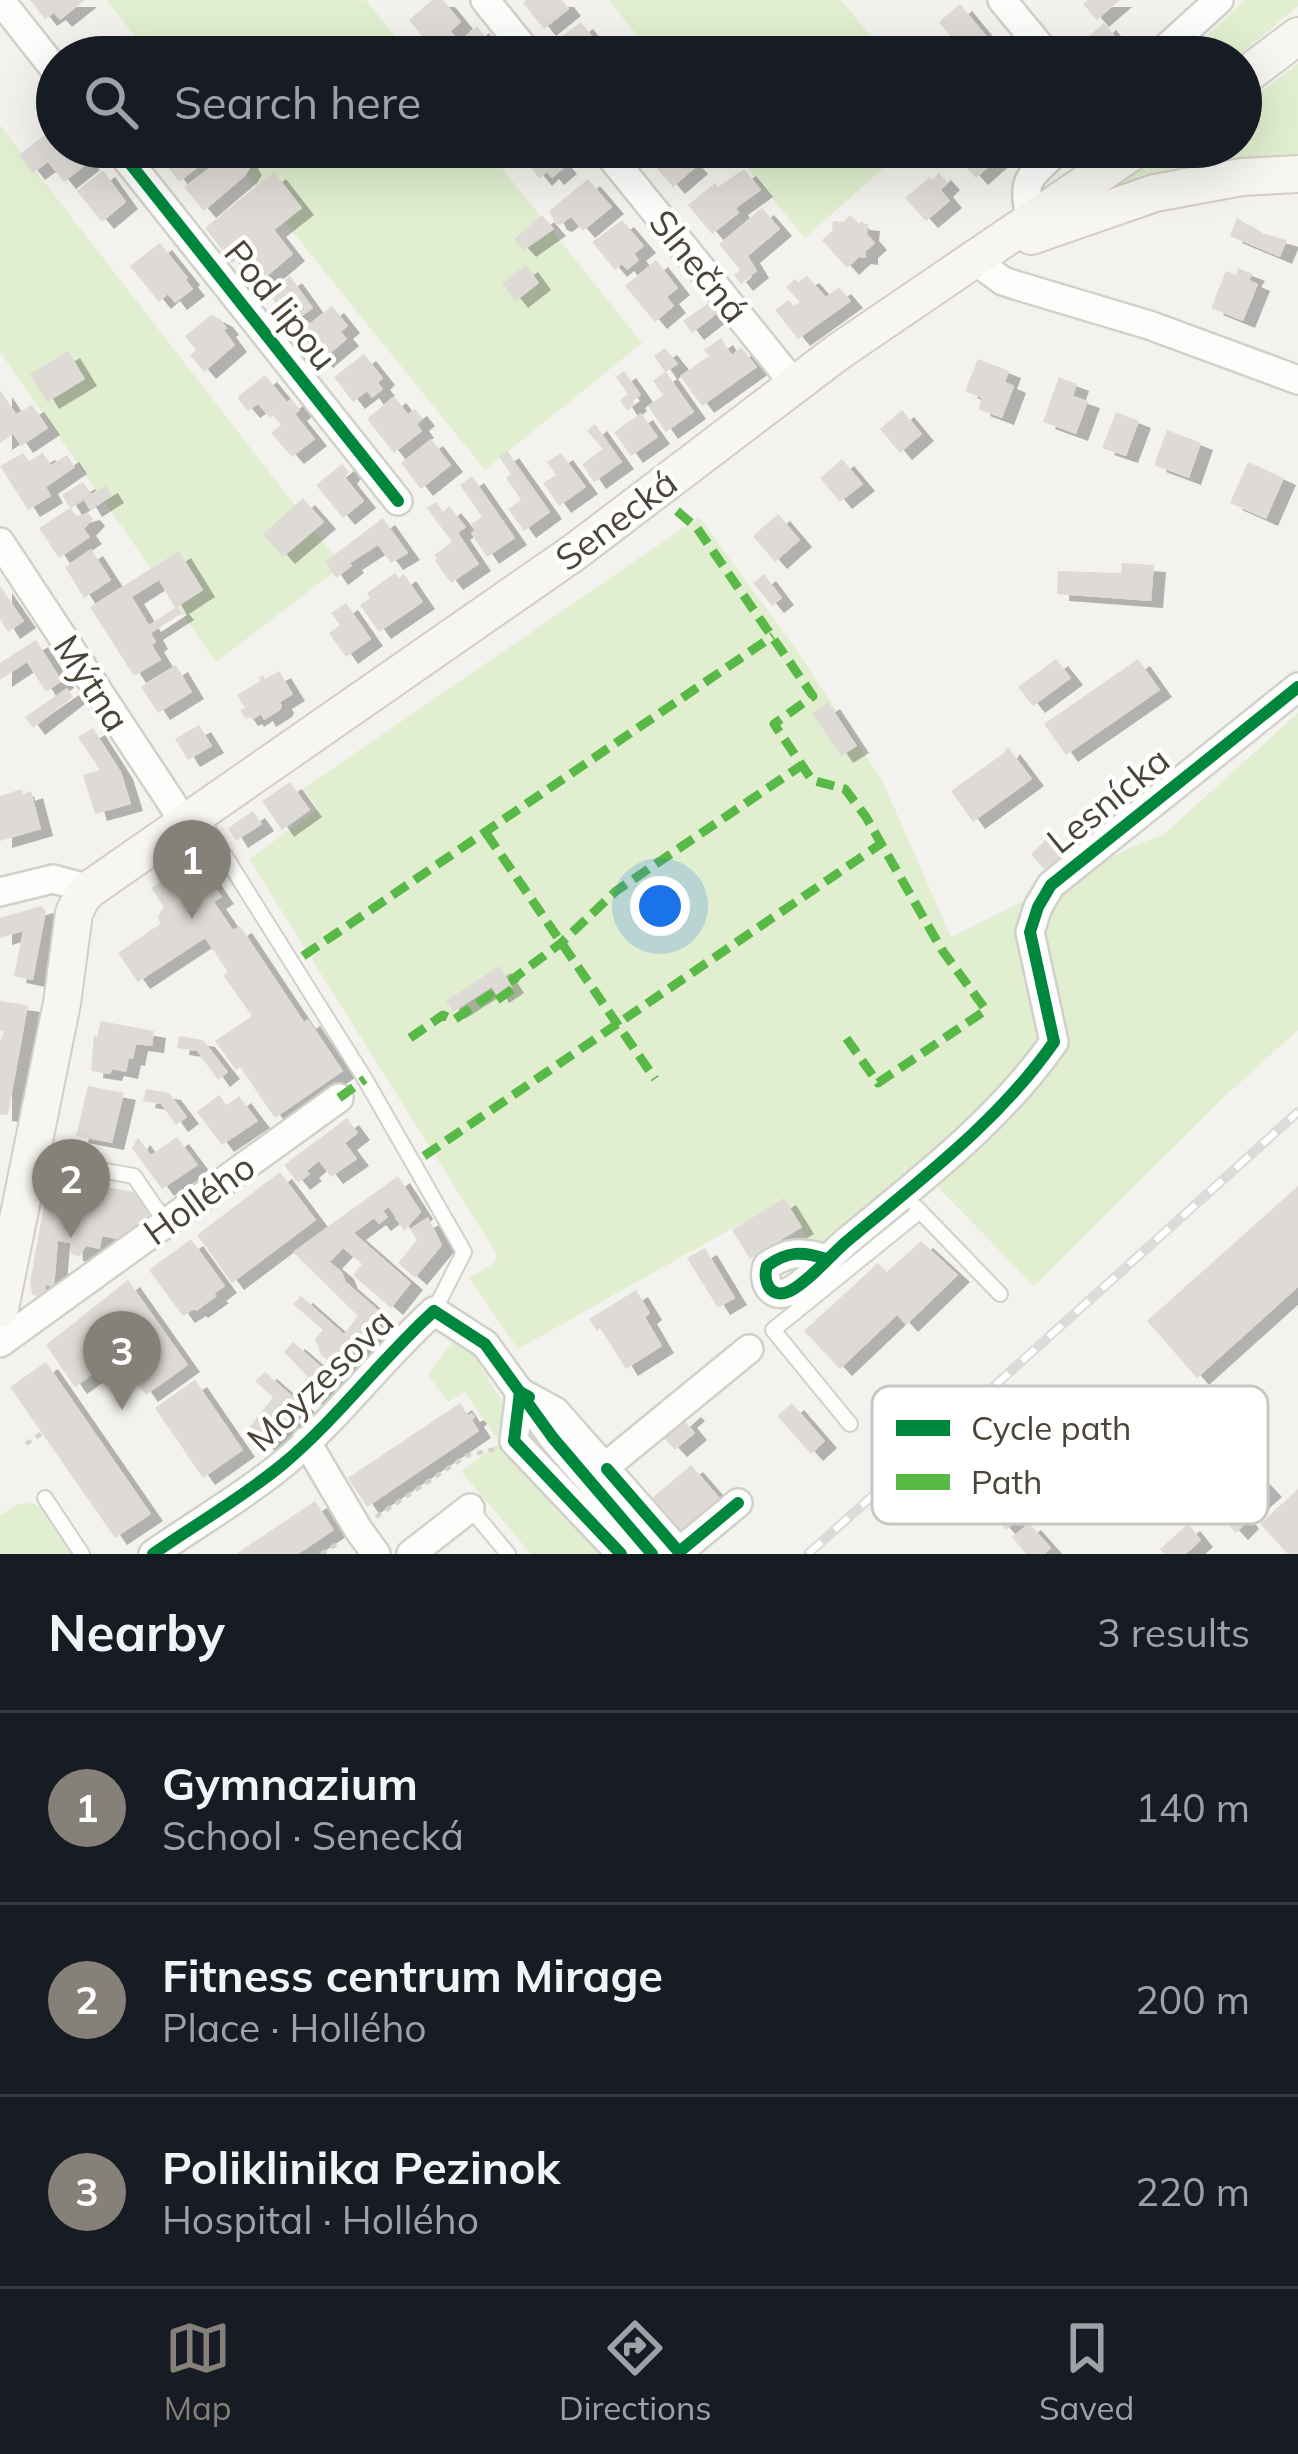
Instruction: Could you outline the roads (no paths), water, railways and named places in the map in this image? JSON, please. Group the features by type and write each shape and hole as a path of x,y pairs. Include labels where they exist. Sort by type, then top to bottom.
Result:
{"main road":[{"path":"1262,64 1298,36"},
{"name":"Senecká","path":"89,889 576,551 838,352 1108,168"},
{"path":"985,251 1177,188 1298,173"},
{"path":"0,1308 62,1003 74,913 89,889"}],"street":[{"path":"485,0 514,36"},
{"path":"1002,0 1032,36"},
{"path":"1179,36 1219,0"},
{"path":"0,1 36,46"},
{"name":"Pod lipou","path":"134,168 398,501"},
{"name":"Slnečná","path":"621,168 795,385"},
{"path":"1031,219 1024,194 1028,180 1040,168"},
{"path":"985,251 1003,280 1015,286 1149,325 1298,380"},
{"name":"Mýtna","path":"0,542 191,819"},
{"name":"Lesnícka","path":"826,1259 912,1202 1027,1080 1054,1042 1030,932 1051,885 1298,687"},
{"path":"0,892 53,879 89,889"},
{"name":"Hollého","path":"0,1343 339,1098"},
{"name":"Moyzesova","path":"153,1554 360,1407 397,1345 434,1311 485,1344 554,1438 652,1554"},
{"path":"605,1467 749,1348"},
{"path":"621,1554 514,1441 520,1392 555,1411 680,1552 738,1503"},
{"path":"306,1442 376,1554"},
{"path":"411,1554 470,1508"}],"lane":[{"path":"191,819 364,1079 464,1252 434,1311"},
{"path":"31,1159 134,1176 166,1223"},
{"path":"749,1348 912,1202 1000,1294"},
{"path":"773,1330 850,1424"},
{"path":"45,1498 82,1554"},
{"path":"470,1508 508,1554"}],"railway":[{"path":"994,1386 1298,1112"},
{"path":"808,1554 872,1496"}],"place":[{"name":"Gymnazium","path":"192,919"},
{"name":"Fitness centrum Mirage","path":"71,1238"},
{"name":"Poliklinika Pezinok","path":"122,1410"}]}
